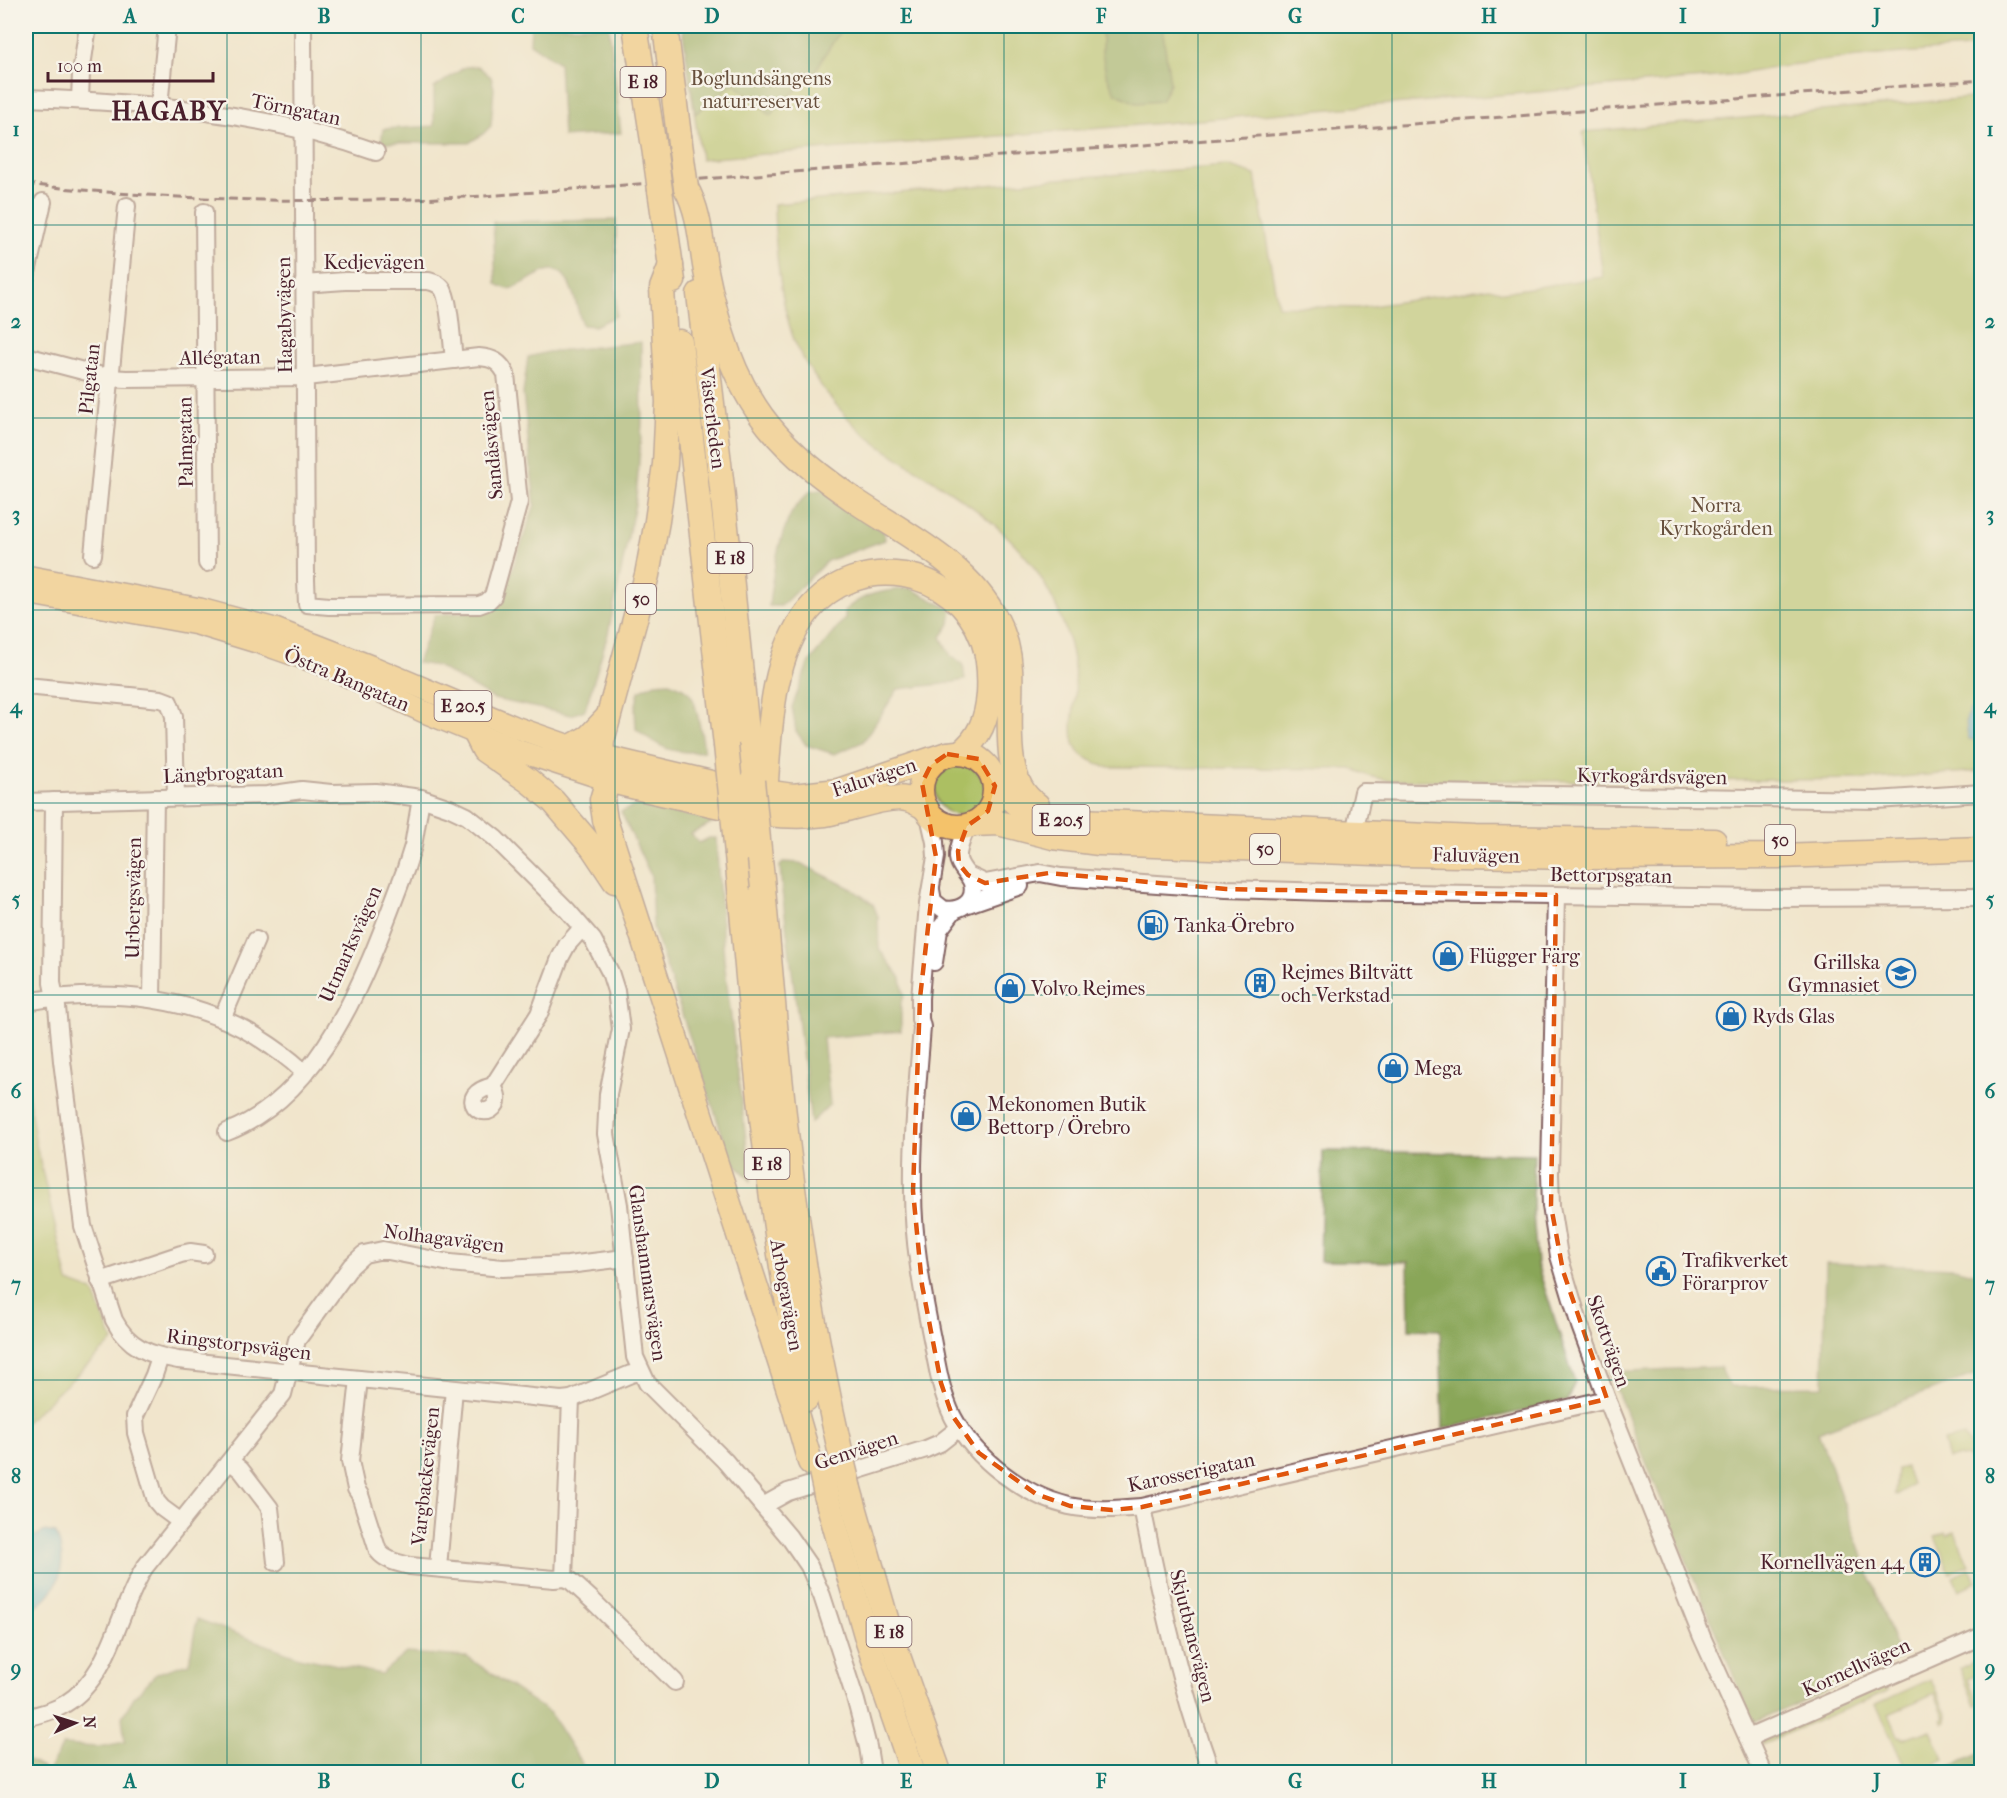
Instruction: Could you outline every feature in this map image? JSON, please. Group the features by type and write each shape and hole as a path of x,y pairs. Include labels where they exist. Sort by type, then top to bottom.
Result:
{"highway":[{"name":"Västerleden","path":"635,26 671,265 691,326 722,488 759,781 755,810"},
{"name":"E 18","path":"665,26 686,188"},
{"name":"50","path":"686,188 693,200 691,326 735,370 769,426 791,451 830,483 939,556 962,575 983,598 997,621 1006,646 1010,668 1013,768 1019,789 1026,799 1036,805 1066,813 1140,824"},
{"name":"Västerleden","path":"609,715 647,575 663,483 668,402 691,326"},
{"name":"Västerleden","path":"691,326 730,800"},
{"name":"E 18","path":"763,888 759,781 786,653 795,631 808,612 829,591 856,577 871,574 901,574 935,585 961,606 980,633 987,655 989,674 987,708 978,735 954,753 935,761 925,774 921,792 927,810"},
{"name":"50","path":"970,825 984,816 992,806 997,753 1010,695"},
{"name":"50","path":"608,780 601,757 602,741 609,715"},
{"path":"571,747 589,737 609,715"},
{"name":"E 18","path":"476,734 484,750 522,775 553,801 593,848 616,882 628,892"},
{"name":"E 20.5","path":"954,753 979,759 988,768 994,781"},
{"name":"Faluvägen","path":"730,800 826,794 954,753"},
{"name":"Östra Bangatan","path":"601,757 648,769 730,800"},
{"path":"608,780 641,777 648,769"},
{"name":"E 18","path":"608,780 602,800 605,820 810,1462 832,1467"},
{"name":"Östra Bangatan","path":"608,780 730,800"},
{"name":"Faluvägen","path":"994,781 1016,805 1045,818 1354,833 1568,848 1780,856 1982,849"},
{"name":"Faluvägen","path":"730,800 763,814 810,815 850,810 893,797 906,799 927,810"},
{"name":"Arbogavägen","path":"730,800 775,1226 793,1335 832,1467 868,1642 912,1773"},
{"name":"Arbogavägen","path":"755,810 776,1038 800,1238 819,1356 832,1467"},
{"name":"E 20.5","path":"927,810 946,825 970,825"},
{"name":"Faluvägen","path":"970,825 998,823 1053,837 1108,844 1391,854 1982,832"},
{"name":"Arbogavägen","path":"838,1492 939,1773"}],"main road":[{"name":"Östra Bangatan","path":"26,576 244,619 476,734 519,751 608,780"},
{"name":"Östra Bangatan","path":"26,593 197,624 306,650 601,757"}],"street":[{"path":"80,100 88,26"},
{"path":"159,105 167,26"},
{"name":"Hagabyvägen","path":"303,26 307,603"},
{"name":"Törngatan","path":"26,98 184,108 304,130 376,152"},
{"path":"26,277 43,202"},
{"name":"Pilgatan","path":"93,555 127,207"},
{"name":"Palmgatan","path":"204,212 207,563"},
{"name":"Kedjevägen","path":"303,284 345,281 429,281 437,284 443,289 447,300 454,360"},
{"name":"Allégatan","path":"26,356 110,378 204,379 306,377 454,360"},
{"name":"Sandåsvägen","path":"307,603 329,606 479,604 487,602 493,596 519,502 506,374 501,365 487,357 454,360"},
{"path":"26,686 161,699 169,702 174,716 176,796"},
{"name":"Längbrogatan","path":"26,802 267,795 302,790 330,793 376,792 422,798"},
{"name":"Kyrkogårdsvägen","path":"1354,833 1363,792 1876,800 1982,793"},
{"name":"Urbergsvägen","path":"152,999 155,798"},
{"name":"Glanshammarsvägen","path":"422,798 450,808 481,825 593,940 606,963 616,991 621,1029 608,1094 606,1134 619,1205 635,1357 647,1383 725,1461 809,1566 822,1596 863,1726 872,1773"},
{"name":"Utmarksvägen","path":"227,1132 241,1126 273,1105 304,1073 314,1061 356,991 406,868 413,846 422,798"},
{"name":"Ringstorpsvägen","path":"54,801 52,965 83,1226 100,1281 120,1332 136,1347 160,1357 541,1398 571,1399 641,1372"},
{"name":"Karosserigatan","path":"927,810 936,850 928,904 920,998 922,1027 913,1155 916,1241 941,1383 952,1415 959,1428 980,1453 1006,1476 1036,1494 1070,1506 1112,1510 1142,1507 1607,1399"},
{"path":"931,890 936,905 943,909 961,907 973,891 972,882 962,868 958,857 970,825"},
{"name":"Bettorpsgatan","path":"968,875 985,883 1040,873 1061,877 1237,889 1835,898 1982,897"},
{"name":"Bettorpsgatan","path":"961,907 1026,884 1061,877"},
{"name":"Skottvägen","path":"1556,895 1551,1206 1563,1271 1607,1399 1702,1637 1763,1773"},
{"name":"Karosserigatan","path":"922,1027 927,1018 931,999 939,930 961,907"},
{"path":"492,1086 539,1014 560,958 567,945 582,928"},
{"path":"222,1019 256,940"},
{"path":"26,1002 117,995 152,999 192,1008 222,1019 261,1039 304,1073"},
{"name":"Nolhagavägen","path":"26,1718 64,1704 90,1682 145,1567 283,1394 297,1340 351,1266 364,1254 373,1250 382,1250 450,1263 502,1268 568,1265 625,1258"},
{"path":"100,1281 181,1254 190,1252 204,1254"},
{"path":"160,1357 138,1407 135,1424 156,1501 181,1522"},
{"path":"359,1379 351,1461 353,1480 375,1543 382,1556 390,1561 410,1566 564,1578 571,1581 675,1682"},
{"name":"Vargbackevägen","path":"438,1568 454,1389"},
{"path":"564,1578 571,1399"},
{"name":"Genvägen","path":"763,1506 789,1492 926,1449 940,1443 959,1428"},
{"path":"230,1461 241,1470 270,1508 276,1562"},
{"name":"Skjutbanevägen","path":"1142,1507 1177,1664 1211,1773"},
{"name":"Kornellvägen","path":"1748,1738 1982,1636"}],"highlighted area":[{"path":"947,754 979,759 995,786 988,811 967,826 958,851 959,864 968,875 985,883 1049,873 1226,889 1556,895 1551,1206 1563,1271 1607,1399 1142,1507 1112,1510 1070,1506 1036,1494 979,1453 952,1415 941,1383 922,1285 913,1191 920,998 936,857 922,783 931,765"}],"green space":[{"path":"531,26 609,26 621,133 563,137 559,63 530,43"},
{"name":"Boglundsängens naturreservat","path":"682,26 1981,26 1982,47 1823,61 1729,76 701,159"},
{"path":"682,26 843,26 814,73 770,115 734,83 695,114"},
{"path":"1102,26 1162,26 1170,83 1161,101 1136,103 1115,93 1106,74 1102,53"},
{"path":"478,66 491,77 494,88 491,126 483,134 469,143 381,143 383,129 434,126 434,88 465,67"},
{"name":"Norra Kyrkogården","path":"1981,97 1981,771 1874,779 1387,780 1353,769 1105,767 1082,755 1074,743 1072,725 1075,678 1070,645 1059,614 1036,570 1014,543 988,519 960,498 882,448 845,415 813,375 797,347 781,286 774,204 1227,166 1255,175 1278,306 1359,308 1489,288 1504,292 1603,277 1583,132"},
{"path":"616,220 616,316 594,326 582,325 570,285 561,273 554,270 539,274 509,289 496,284 493,222"},
{"path":"641,342 642,424 636,499 608,634 585,710 571,715 494,699 437,666 417,663 435,615 494,609 501,601 535,505 523,393 528,357 548,352"},
{"path":"826,489 884,532 885,540 827,561 781,606 769,606 776,559 791,514 809,492"},
{"path":"910,588 952,610 950,624 941,637 951,656 963,664 965,680 898,689 863,742 834,754 806,745 796,731 792,707 808,664 845,618 845,610 853,604 875,593"},
{"path":"669,682 684,688 692,696 704,751 683,752 667,749 636,729 635,709 639,691 655,683"},
{"path":"960,765 974,769 981,776 985,790 981,804 974,811 960,815 946,811 939,804 935,790 939,776 946,769"},
{"path":"637,805 715,821 691,834 699,843 709,838 716,838 724,959 751,1181 730,1158 653,927 651,876 621,812"},
{"path":"784,862 800,863 852,889 873,904 878,917 879,949 901,978 904,995 901,1004 901,1031 823,1038 830,1104 811,1123 782,891 780,866"},
{"path":"26,1083 36,1144 68,1282 93,1291 113,1341 26,1422"},
{"path":"1323,1151 1534,1154 1533,1212 1537,1264 1575,1382 1567,1401 1443,1429 1440,1330 1409,1329 1408,1262 1320,1261"},
{"path":"1826,1263 1954,1268 1981,1275 1981,1372 1818,1432 1900,1659 1753,1723 1609,1372 1720,1367 1730,1387 1823,1386"},
{"path":"1964,1436 1980,1463 1971,1464 1967,1456 1948,1459 1943,1441"},
{"path":"1906,1467 1912,1484 1898,1495 1895,1494 1897,1469"},
{"path":"1946,1532 1947,1535 1955,1532 1969,1565 1950,1573 1935,1537"},
{"path":"1970,1569 1976,1582 1959,1590 1953,1577"},
{"path":"197,1619 299,1657 381,1674 406,1653 467,1657 550,1713 587,1772 26,1772 26,1759 48,1771 63,1745 98,1747 125,1742 122,1717 134,1697 157,1673 189,1663"},
{"path":"1981,1658 1981,1673 1968,1679 1978,1703 1975,1705 1960,1668"},
{"path":"1931,1679 1947,1716 1946,1722 1943,1723 1942,1720 1945,1718 1935,1694 1889,1714 1899,1738 1902,1737 1903,1740 1931,1730 1944,1759 1915,1772 1907,1772 1876,1704"},
{"path":"1886,1686 1888,1690 1884,1693 1761,1744 1762,1739"},
{"path":"1981,1753 1981,1772 1938,1772"}],"water":[{"path":"1981,700 1981,735 1976,740 1969,739 1966,726 1968,712"},
{"path":"45,1531 56,1533 62,1557 61,1569 53,1589 46,1598 26,1612 26,1564 31,1538"}],"railway":[{"path":"26,184 140,195 255,200 427,199 484,196 1982,80"}],"place":[{"name":"Tanka-Örebro","path":"1153,925"},
{"name":"Flügger Färg","path":"1448,956"},
{"name":"Grillska Gymnasiet","path":"1901,973"},
{"name":"Rejmes Biltvätt och Verkstad","path":"1260,983"},
{"name":"Volvo Rejmes","path":"1010,988"},
{"name":"Ryds Glas","path":"1731,1016"},
{"name":"Mega","path":"1393,1068"},
{"name":"Mekonomen Butik Bettorp / Örebro","path":"966,1116"},
{"name":"Trafikverket Förarprov","path":"1661,1271"},
{"name":"Kornellvägen 44","path":"1925,1562"}],"district":[{"name":"HAGABY","path":"169,111"}]}
